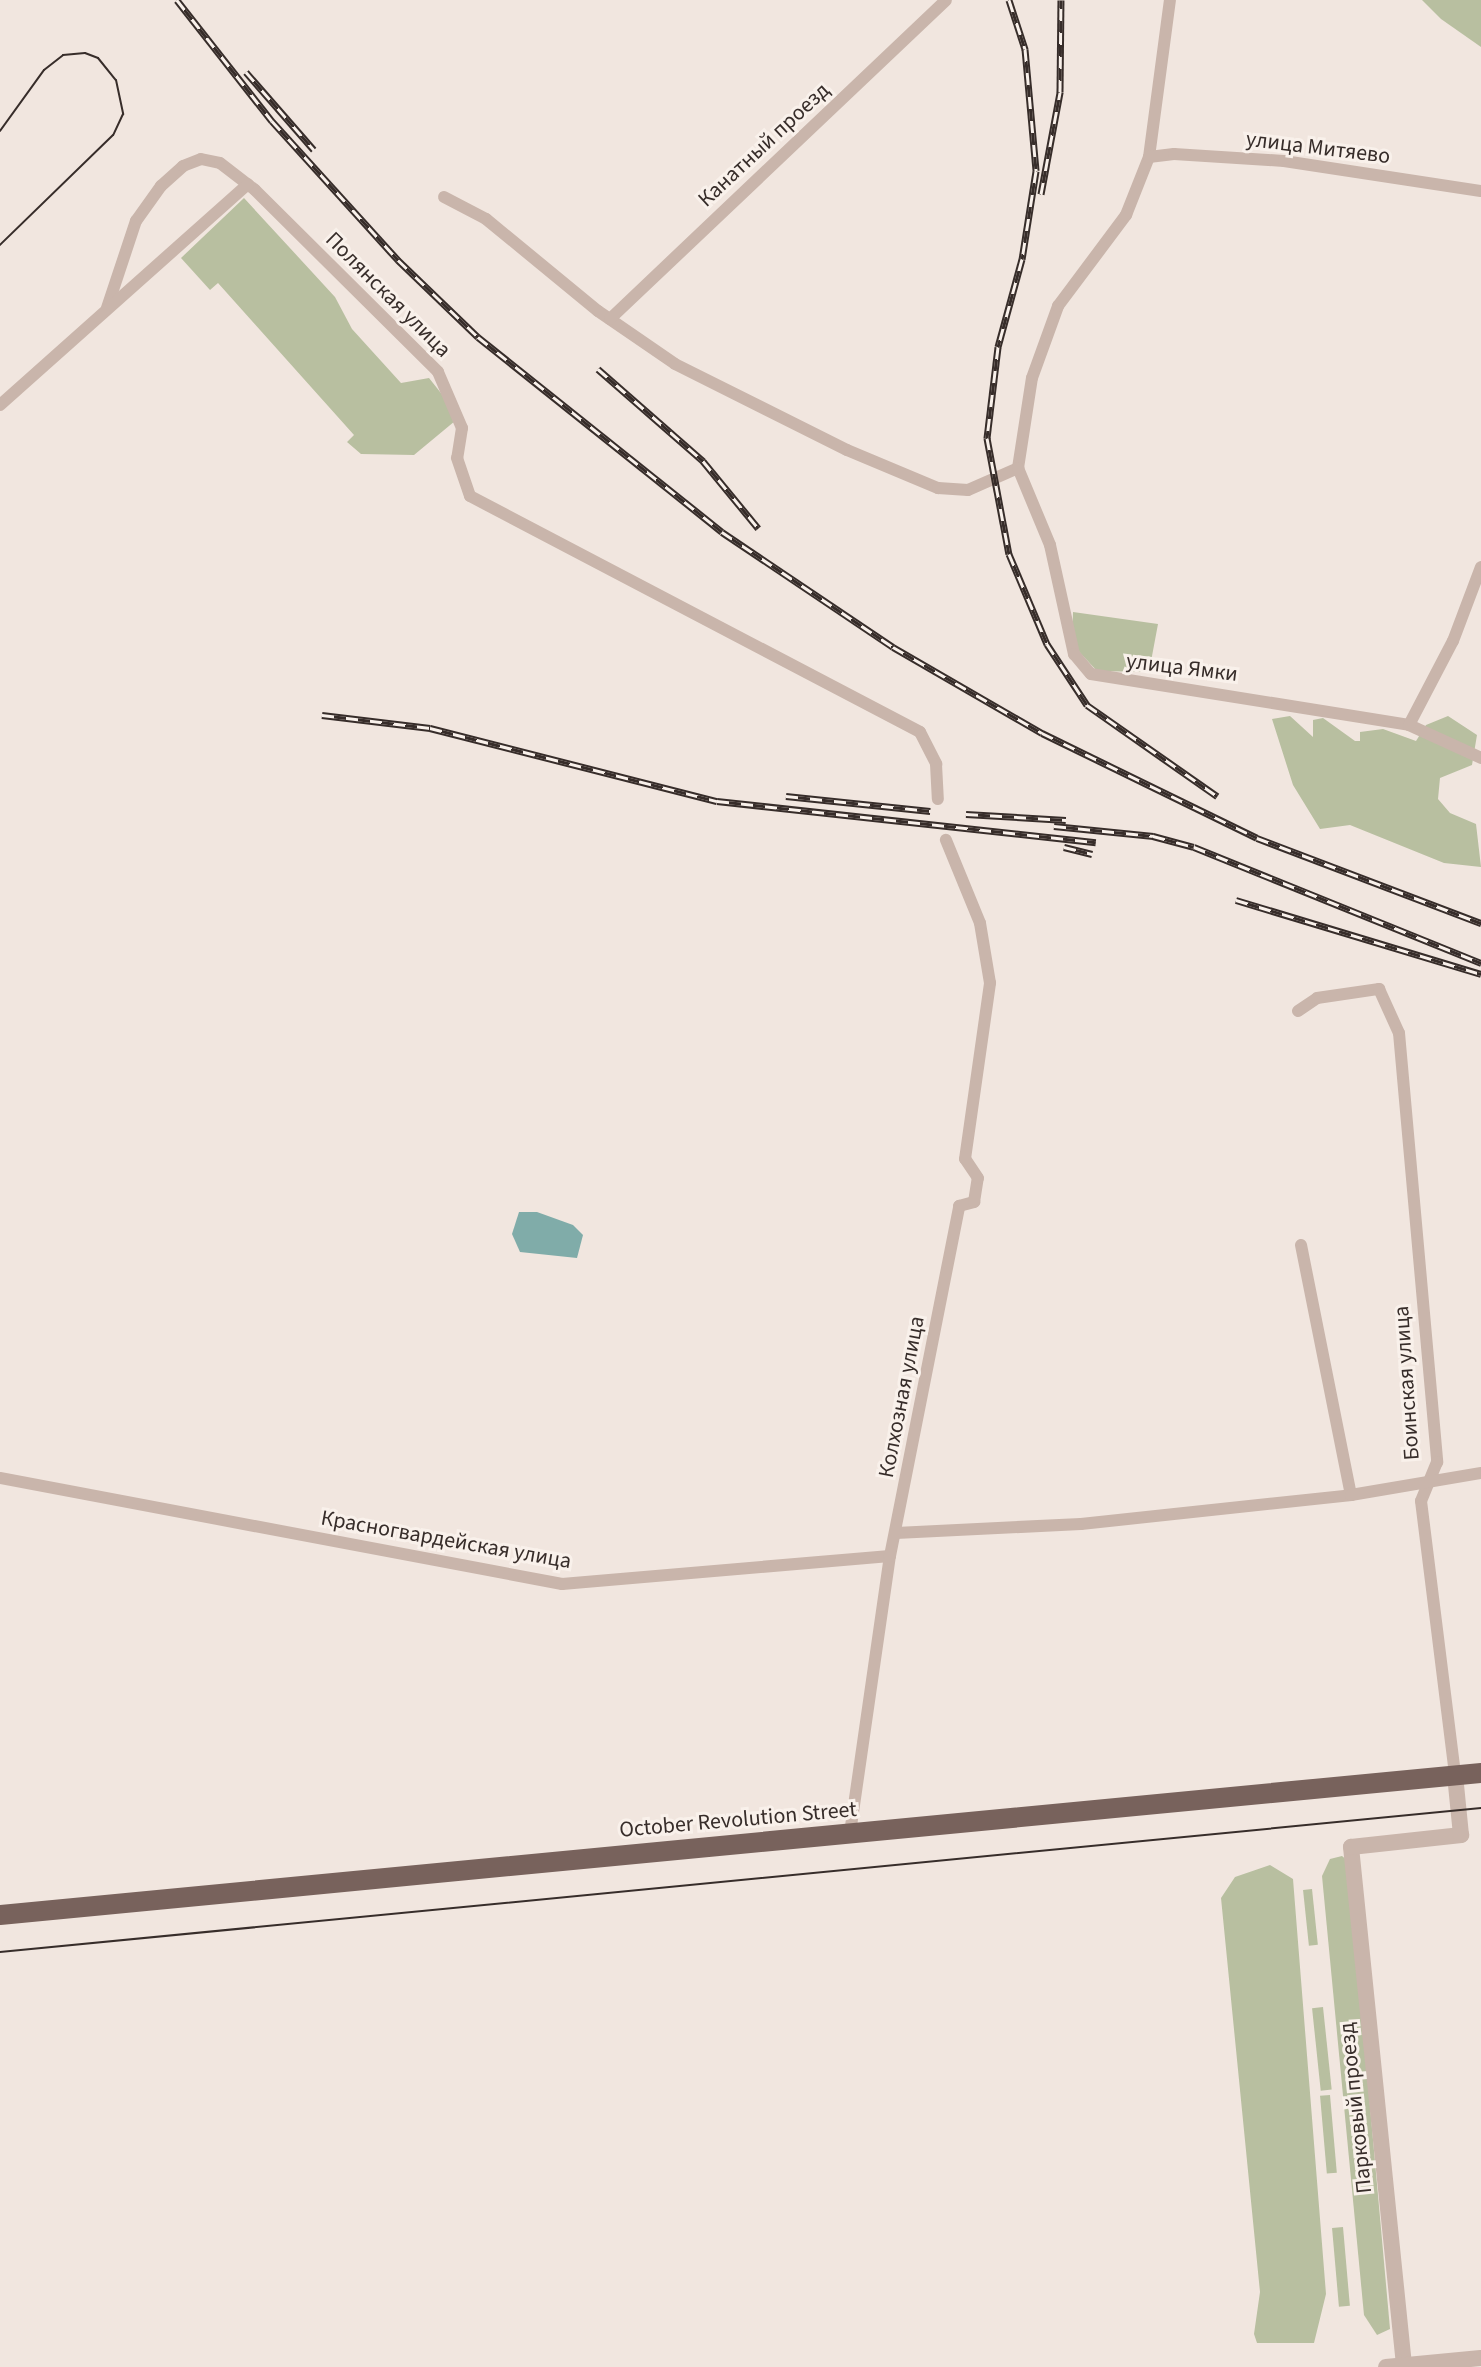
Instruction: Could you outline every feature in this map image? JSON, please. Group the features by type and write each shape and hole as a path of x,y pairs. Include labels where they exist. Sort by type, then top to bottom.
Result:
{"main road":[{"name":"October Revolution Street","path":"0,1915 1481,1773"}],"street":[{"name":"Канатный проезд","path":"610,319 946,0"},
{"path":"444,197 486,219 610,319 675,364 847,450 938,488 968,490 1018,468 1032,378 1058,306 1126,215 1149,157 1170,0"},
{"name":"улица Митяево","path":"1149,157 1174,154 1284,161 1481,191"},
{"name":"Полянская улица","path":"0,405 107,308 136,221 183,166 201,159 220,163 248,184 438,372 462,428 457,458 470,496 920,732 936,764 938,799"},
{"path":"107,308 248,184"},
{"name":"улица Ямки","path":"1018,468 1050,545 1074,654 1091,674 1409,725 1481,758"},
{"path":"1409,725 1453,641 1481,567"},
{"name":"Колхозная улица","path":"850,1833 890,1556 959,1206 974,1202 978,1178 965,1159 990,983 974,901 946,840"},
{"name":"Боинская улица","path":"1298,1011 1317,998 1379,989 1399,1033 1437,1462 1421,1501 1455,1775"},
{"path":"1301,1245 1351,1495"},
{"path":"896,1533 1081,1524 1351,1495 1428,1479 1481,1473"},
{"name":"Красногвардейская улица","path":"0,1478 562,1584 890,1556"},
{"name":"Парковый проезд","path":"1404,2365 1351,1847 1461,1835 1455,1775"},
{"path":"1386,2367 1481,2358"}],"green space":[{"path":"1422,0 1481,0 1481,47 1441,19"},
{"path":"244,198 335,297 352,329 401,383 429,378 452,407 455,421 414,455 361,454 347,442 354,435 218,283 210,290 181,258"},
{"path":"1073,612 1158,624 1149,672 1097,671 1072,644"},
{"path":"1290,716 1313,737 1313,720 1323,718 1355,741 1360,741 1360,732 1383,729 1416,741 1426,725 1448,716 1477,735 1472,765 1440,778 1438,799 1450,813 1476,824 1481,867 1444,863 1350,825 1320,829 1293,785 1272,719"},
{"path":"1342,1856 1348,1861 1390,2329 1377,2335 1364,2315 1322,1876 1330,1859"},
{"path":"1270,1865 1293,1879 1326,2294 1314,2343 1257,2343 1254,2334 1260,2292 1221,1898 1235,1877"},
{"path":"1312,1889 1318,1945 1309,1946 1303,1890"},
{"path":"1323,2007 1332,2090 1321,2091 1312,2008"},
{"path":"1330,2095 1337,2173 1327,2174 1320,2096"},
{"path":"1343,2227 1350,2306 1339,2307 1332,2228"}],"water":[{"path":"519,1212 537,1212 573,1225 583,1235 577,1258 520,1252 512,1234"}],"tram line":[{"path":"0,131 44,70 63,55 85,53 98,58 116,80 123,114 113,135 0,245"},
{"path":"0,1952 1481,1808"}],"railway":[{"path":"177,0 272,121 398,260 478,337 722,532 893,647 1042,733 1257,838 1481,923"},
{"path":"1009,0 1025,49 1036,171 1022,259 998,347 987,438 1009,554 1047,644 1087,705 1217,796"},
{"path":"1041,194 1060,92 1061,0"},
{"path":"246,72 314,150"},
{"path":"598,369 703,461 758,528"},
{"path":"322,715 430,728 717,801 1096,842"},
{"path":"786,796 930,811"},
{"path":"966,814 1066,820"},
{"path":"1054,826 1153,836 1194,847 1481,963"},
{"path":"1064,847 1092,854"},
{"path":"1236,900 1481,974"}]}
